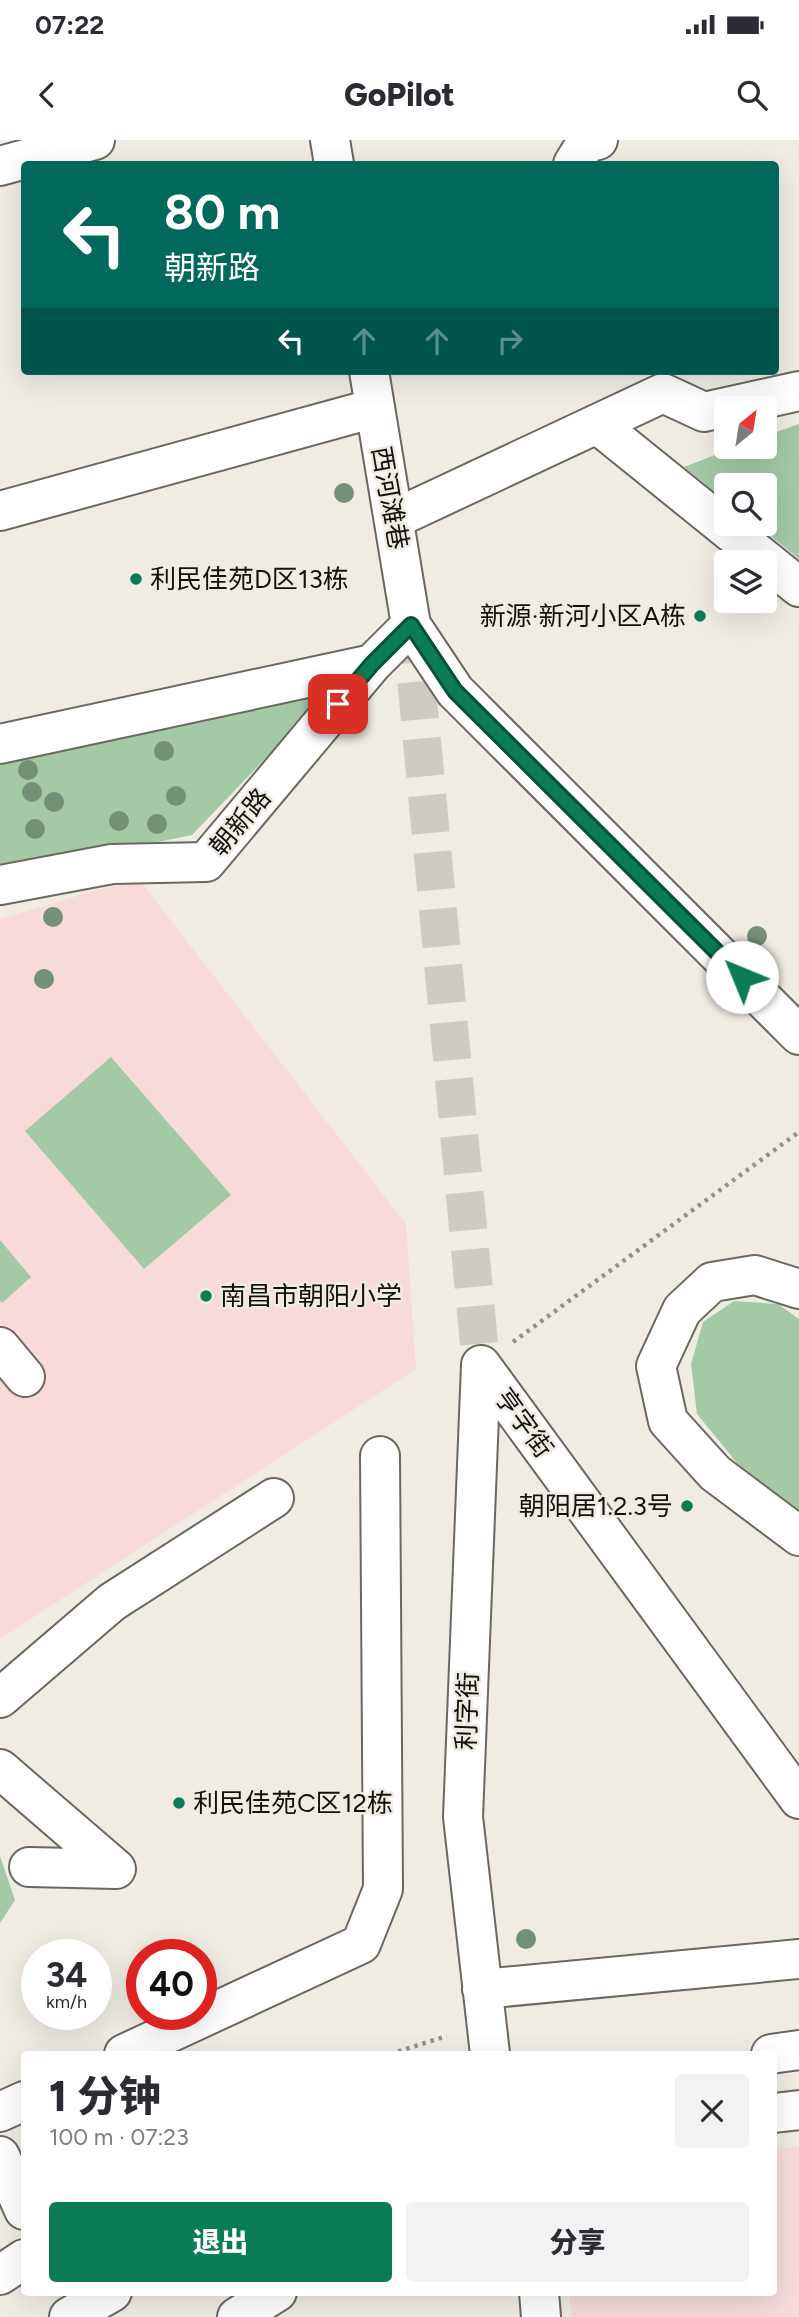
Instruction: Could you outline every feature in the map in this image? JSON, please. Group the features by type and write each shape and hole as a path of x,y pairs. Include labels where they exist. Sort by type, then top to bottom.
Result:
{"street":[{"path":"0,166 95,140"},
{"path":"330,140 334,161"},
{"path":"575,161 586,143 598,140"},
{"path":"394,519 597,424 657,382 704,412 799,391"},
{"path":"0,511 372,389"},
{"name":"西河滩巷","path":"372,389 411,625"},
{"path":"597,424 799,587"},
{"path":"411,625 455,691 799,1035"},
{"name":"朝新路","path":"0,885 112,864 206,862 372,664 411,625"},
{"path":"0,744 372,664"},
{"path":"799,1289 755,1275 712,1282 682,1310 656,1366 668,1421 715,1473 799,1536"},
{"path":"0,1347 25,1377"},
{"name":"亨字街","path":"481,1365 799,1799"},
{"name":"利字街","path":"481,1365 463,1817 490,2051"},
{"path":"130,2051 360,1944 383,1889 380,1455"},
{"path":"0,1698 112,1602 274,1499"},
{"path":"0,1769 116,1869 29,1867"},
{"path":"482,1989 799,1959"},
{"path":"777,2053 799,2050"},
{"path":"0,2112 21,2102"},
{"path":"777,2113 799,2110"},
{"path":"0,2156 21,2203"},
{"path":"0,2275 21,2261"},
{"path":"69,2317 105,2296"},
{"path":"237,2317 271,2296"},
{"path":"539,2296 541,2317"}],"path":[{"name":"亨字街","path":"481,1365 799,1132"}],"shaded area":[{"name":"南昌市朝阳小学","path":"138,878 406,1224 416,1369 0,1639 0,919"},
{"path":"799,2147 799,2317 571,2317 569,2296 777,2296 777,2149"}],"green space":[{"path":"799,424 799,559 771,536 777,536 777,473 714,473 714,491 684,467 714,455 714,459 777,459 777,432"},
{"path":"334,687 192,835 0,874 0,760"},
{"path":"111,1057 231,1195 144,1269 25,1131"},
{"path":"0,1240 31,1277 2,1303 0,1301"},
{"path":"734,1301 778,1304 799,1319 799,1510 737,1463 697,1414 691,1364 703,1322"},
{"path":"0,1856 15,1900 0,1923"}],"tunnel":[{"path":"411,625 481,1365"}],"place":[{"name":"利民佳苑D区13栋","path":"136,579"},
{"name":"新源·新河小区A栋","path":"700,616"},
{"name":"南昌市朝阳小学","path":"206,1296"},
{"name":"朝阳居1.2.3号","path":"687,1506"},
{"name":"利民佳苑C区12栋","path":"179,1803"}],"route":[{"path":"338,704 372,664 411,625 455,691 742,977"}]}
